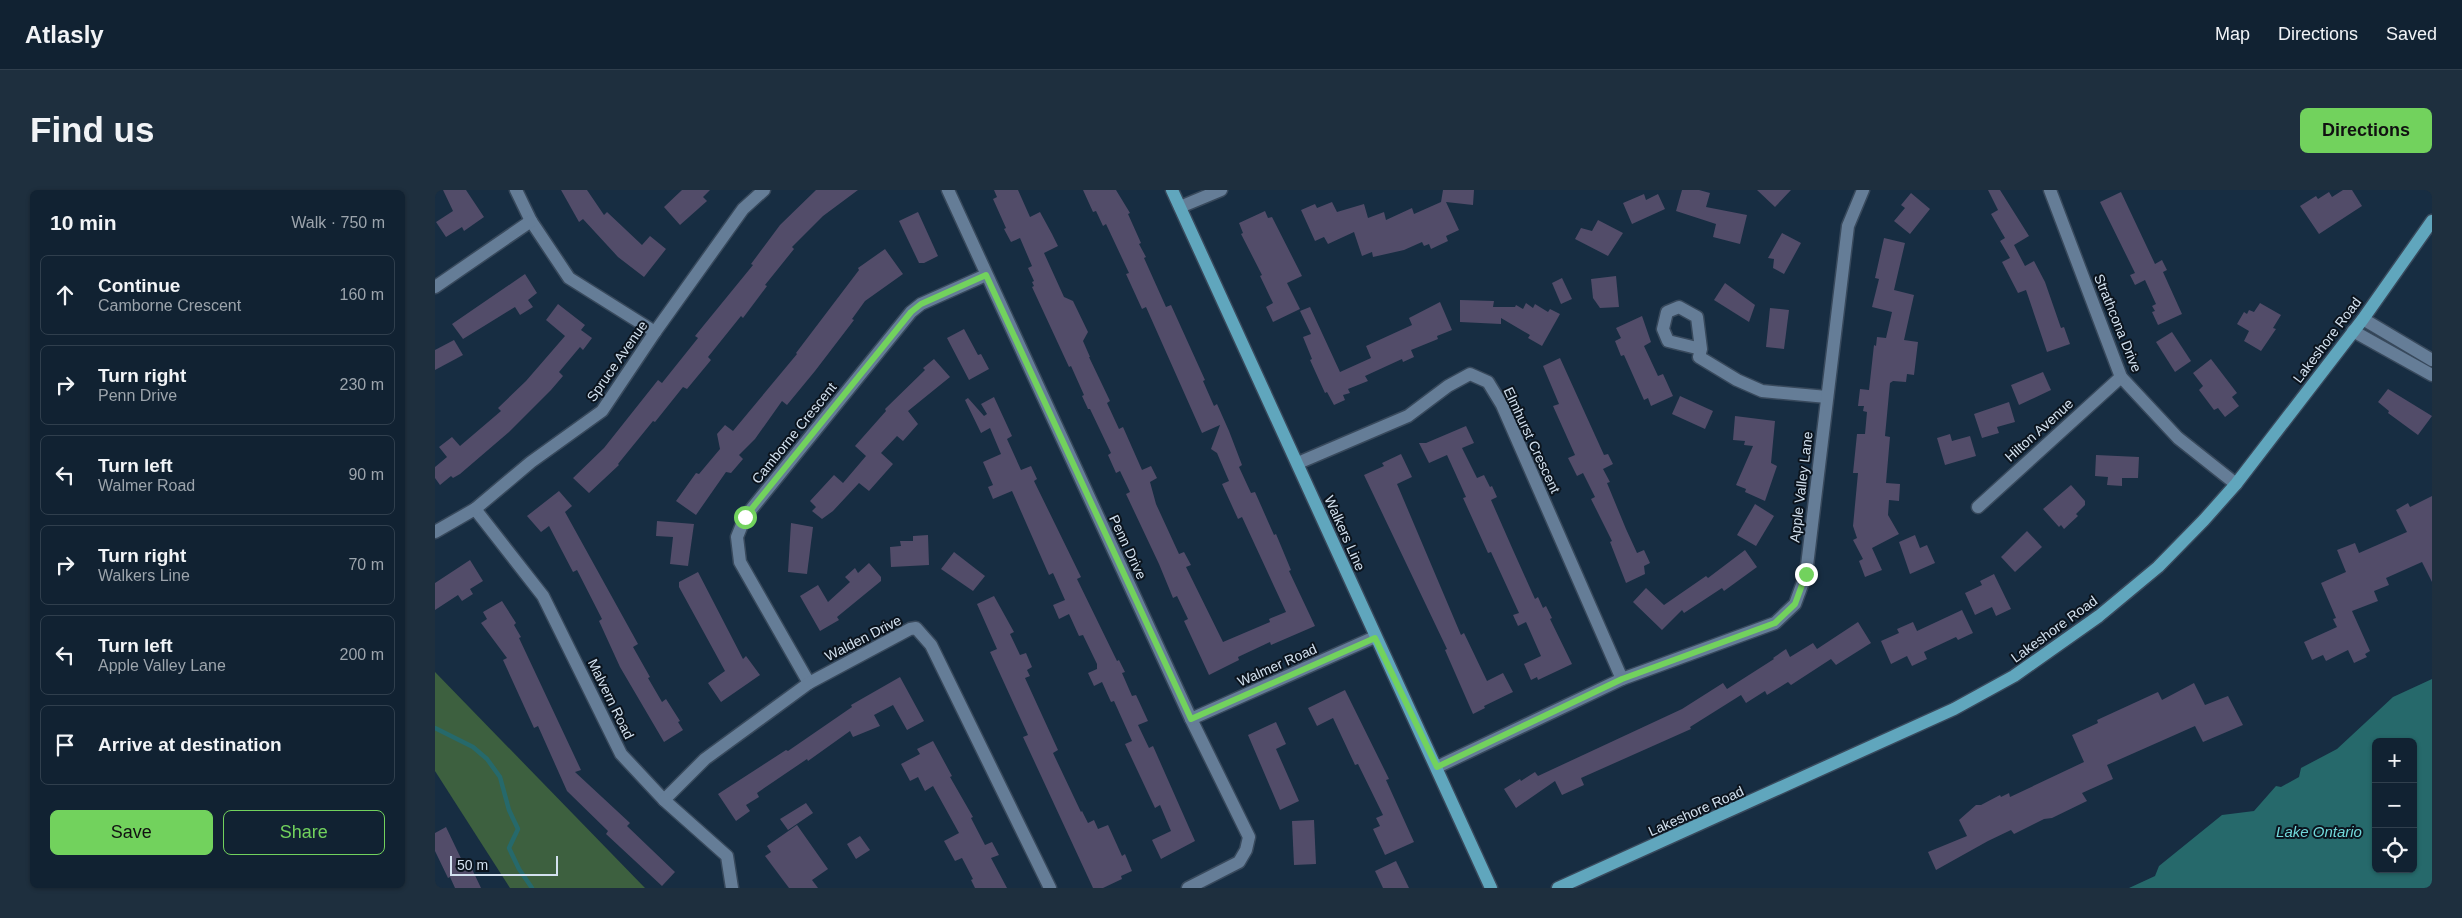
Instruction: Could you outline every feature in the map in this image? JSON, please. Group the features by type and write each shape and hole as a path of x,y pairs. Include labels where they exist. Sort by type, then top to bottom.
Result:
{"main road":[{"name":"Walkers Line","path":"1172,190 1298,463 1375,638 1437,767 1491,888"},
{"name":"Lakeshore Road","path":"1558,888 1937,717 2015,676 2099,616 2158,566 2236,484 2363,319 2432,221"}],"street":[{"path":"516,190 531,221 569,278 655,332"},
{"name":"Spruce Avenue","path":"435,532 475,509 531,462 602,411 655,332 743,210 764,190"},
{"name":"Penn Drive","path":"948,190 1191,719 1249,837 1246,850 1239,862 1188,888"},
{"path":"1180,207 1221,190"},
{"name":"Apple Valley Lane","path":"1437,767 1622,679 1775,623 1795,604 1806,574 1848,226 1863,190"},
{"name":"Strathcona Drive","path":"2050,190 2121,376 2178,438 2236,484"},
{"path":"435,287 531,221"},
{"name":"Camborne Crescent","path":"809,683 740,562 737,537 745,517 911,312 921,304 986,275"},
{"path":"2363,319 2432,360"},
{"path":"2353,331 2432,375"},
{"path":"2387,351 2395,338"},
{"path":"1701,349 1699,357 1737,380 1762,391 1827,397"},
{"name":"Elmhurst Crescent","path":"1298,463 1408,416 1448,386 1470,374 1488,382 1502,404 1622,679"},
{"name":"Hilton Avenue","path":"1978,507 2121,376"},
{"name":"Malvern Road","path":"475,509 543,596 621,754 664,800 727,856 732,888"},
{"name":"Walden Drive","path":"664,800 705,759 809,683 910,629 916,628 922,632 931,645 1050,888"},
{"name":"Walmer Road","path":"1191,719 1375,638"}],"shaded area":[{"path":"435,672 645,888 510,888 435,771"}],"water":[{"name":"Lake Ontario","path":"2432,679 2432,888 2129,888 2155,876 2159,866 2222,815 2254,811 2276,786 2281,787 2299,777 2301,768 2337,749 2393,697"}],"building":[{"path":"443,190 466,190 484,217 464,231 462,227 446,237 436,222 453,211"},
{"path":"561,190 587,190 604,215 607,212 642,245 650,236 666,249 644,277 618,257 583,219 579,222"},
{"path":"682,190 710,190 703,197 707,201 680,225 664,207"},
{"path":"816,190 858,190 823,216 792,247 794,249 765,285 767,286 743,318 741,316 708,357 711,360 687,389 683,387 655,422 653,421 619,465 589,493 573,478 604,448 658,380 662,383 698,338 695,336 753,265 751,264 780,225"},
{"path":"994,190 1018,190 1030,217 1040,212 1052,234 1058,246 1044,253 1064,297 1073,301 1088,332 1083,341 1110,401 1107,403 1119,429 1123,427 1142,470 1151,466 1157,478 1150,482 1156,504 1179,554 1184,552 1191,565 1186,567 1223,642 1270,622 1269,619 1286,612 1242,517 1238,519 1222,484 1229,481 1217,453 1211,449 1220,425 1202,433 1146,307 1142,309 1126,274 1129,273 1106,224 1103,226 1096,211 1093,212 1083,190 1116,190 1130,213 1128,214 1146,257 1144,258 1166,307 1171,305 1205,380 1203,381 1214,406 1217,404 1229,431 1242,465 1239,467 1251,493 1255,492 1274,535 1276,534 1291,570 1289,571 1315,626 1271,645 1270,642 1238,657 1239,660 1209,675 1184,621 1188,619 1177,596 1173,598 1126,494 1130,492 1120,471 1116,473 1108,455 1111,453 1090,409 1088,409 1071,366 1069,367 1032,287 1034,286 1032,282 1034,281 1028,268 1032,266 1020,238 1011,242 1004,229 1006,228 993,199 997,197"},
{"path":"1443,190 1474,190 1473,205 1446,202 1459,230 1446,236 1448,241 1431,249 1429,244 1424,246 1422,242 1404,250 1373,257 1372,252 1362,256 1354,232 1328,244 1324,237 1315,241 1301,210 1315,204 1317,208 1332,202 1337,212 1364,204 1368,218 1384,212 1386,220 1412,208 1414,214 1441,202"},
{"path":"1682,190 1699,190 1710,193 1706,207 1747,215 1740,244 1713,237 1716,224 1676,211"},
{"path":"1757,190 1791,190 1775,207"},
{"path":"1988,190 2000,190 2029,236 2014,245 2025,266 2034,261 2045,282 2061,328 2064,327 2070,344 2047,352 2026,290 2018,293 2002,262 2010,258 2000,241 2005,238 1991,214 1998,210"},
{"path":"2343,190 2352,190 2362,206 2319,234 2300,206 2316,196 2318,199 2329,192 2332,197"},
{"path":"2121,192 2155,264 2162,260 2167,270 2163,272 2182,314 2158,325 2152,312 2155,311 2152,306 2156,304 2145,280 2135,285 2130,275 2135,273 2100,202"},
{"path":"1911,193 1930,209 1910,234 1894,221 1905,208 1901,205"},
{"path":"1644,194 1646,200 1658,194 1665,209 1632,224 1623,203"},
{"path":"1265,211 1268,218 1272,217 1302,276 1287,283 1300,309 1273,322 1266,307 1273,303 1260,276 1262,275 1241,234 1243,233 1239,223"},
{"path":"918,212 938,256 924,263 919,263 899,221"},
{"path":"1598,220 1623,233 1608,256 1575,239 1581,228 1592,231"},
{"path":"1782,233 1801,243 1784,274 1773,268 1774,259 1768,258"},
{"path":"1884,238 1905,243 1894,290 1914,295 1904,340 1918,342 1914,375 1907,374 1906,382 1893,381 1890,383 1885,436 1890,437 1886,483 1900,484 1899,501 1889,500 1888,515 1899,534 1872,548 1882,570 1865,577 1859,561 1863,559 1853,540 1857,538 1853,526 1858,473 1853,473 1857,434 1865,434 1867,412 1863,411 1864,406 1858,406 1860,389 1869,390 1874,345 1876,346 1877,337 1886,338 1892,312 1872,307 1879,279 1875,278"},
{"path":"885,249 903,274 865,301 852,319 854,320 815,371 787,405 782,401 755,439 739,455 743,459 731,473 726,472 696,515 676,501 696,473 699,474 720,449 717,434 725,425 733,431 797,354 859,270 858,268"},
{"path":"525,274 537,293 528,300 533,307 520,315 515,307 463,339 452,324"},
{"path":"1616,276 1619,307 1600,308 1593,298 1591,279"},
{"path":"1562,278 1572,299 1561,304 1552,283"},
{"path":"1725,283 1755,305 1749,322 1714,300"},
{"path":"1460,300 1494,301 1493,307 1515,307 1516,305 1523,309 1526,303 1533,308 1535,304 1548,312 1550,309 1560,314 1542,346 1528,338 1530,335 1501,318 1501,324 1460,322"},
{"path":"1440,302 1452,330 1437,336 1438,339 1411,350 1414,357 1403,362 1402,359 1365,376 1368,381 1348,389 1350,393 1343,395 1345,400 1334,405 1327,392 1325,393 1310,360 1312,359 1303,337 1311,334 1300,311 1310,307 1340,372 1371,358 1366,346 1412,325 1409,318"},
{"path":"2260,303 2281,315 2273,328 2276,329 2261,351 2244,341 2249,331 2237,324 2244,312 2247,314 2249,310 2254,312"},
{"path":"558,304 585,325 581,330 592,338 583,350 580,347 559,372 563,376 551,390 509,432 460,474 453,478 451,476 440,485 435,478 435,467 447,457 439,447 452,437 460,446 501,411 498,408 526,381 565,336 546,320"},
{"path":"1770,308 1789,310 1784,349 1766,347"},
{"path":"1642,316 1651,342 1644,346 1658,376 1663,374 1673,396 1651,406 1648,398 1644,400 1624,355 1621,356 1615,341 1621,338 1616,328"},
{"path":"964,329 978,355 981,354 989,369 969,380 947,338"},
{"path":"2172,332 2191,361 2175,372 2156,342"},
{"path":"454,340 463,355 435,370 435,350"},
{"path":"1560,358 1604,455 1608,454 1613,464 1603,469 1610,482 1607,483 1626,529 1637,553 1644,550 1650,563 1644,566 1645,574 1626,583 1610,542 1612,541 1591,499 1595,497 1583,473 1577,476 1568,458 1575,455 1553,406 1559,404 1543,366"},
{"path":"934,359 950,377 908,411 918,424 903,441 897,436 881,453 893,464 869,491 859,483 833,511 822,519 812,511 816,507 810,501 834,475 843,483 866,456 855,446 886,411 885,409 925,370 923,368"},
{"path":"2211,359 2237,393 2232,397 2239,406 2225,417 2218,408 2214,410 2199,390 2203,386 2193,373"},
{"path":"2043,372 2051,390 2019,405 2011,385"},
{"path":"2388,389 2432,416 2418,435 2388,413 2389,411 2378,402"},
{"path":"1680,396 1713,411 1705,429 1672,414"},
{"path":"994,397 1012,436 1007,439 1021,470 1031,466 1037,479 1034,481 1081,577 1077,579 1117,661 1119,660 1125,672 1122,673 1132,696 1136,695 1148,721 1138,725 1149,748 1153,746 1195,841 1161,859 1152,840 1171,831 1160,805 1155,808 1125,744 1132,741 1114,701 1111,702 1102,682 1094,686 1088,673 1097,669 1097,664 1083,635 1079,636 1069,614 1059,619 1053,605 1065,600 1053,573 1049,575 1012,491 993,499 988,487 993,485 983,462 1001,454 990,428 981,433 965,400 968,398 984,416 987,414 981,404"},
{"path":"2009,402 2015,422 1997,427 1999,433 1982,438 1974,414"},
{"path":"1735,416 1775,421 1771,463 1777,466 1765,501 1745,492 1746,489 1736,485 1753,446 1744,445 1745,441 1733,440"},
{"path":"1466,426 1474,443 1462,448 1477,478 1484,475 1490,487 1492,486 1497,497 1491,500 1535,599 1538,597 1543,608 1546,606 1552,618 1550,619 1572,664 1538,680 1537,677 1531,680 1524,664 1541,656 1526,622 1518,626 1513,615 1519,613 1491,552 1488,553 1463,498 1466,497 1447,455 1429,463 1419,443 1426,443"},
{"path":"1950,434 1952,441 1970,436 1976,456 1945,465 1937,438"},
{"path":"1401,454 1412,477 1397,484 1461,635 1464,633 1487,681 1503,673 1513,692 1484,706 1485,708 1473,714 1445,650 1447,649 1364,475 1384,466 1382,463"},
{"path":"2096,455 2139,457 2138,478 2122,478 2122,486 2107,485 2108,477 2095,476"},
{"path":"2071,485 2085,501 2085,505 2076,514 2078,516 2064,529 2061,525 2059,527 2043,509"},
{"path":"559,491 572,506 565,512 638,644 633,647 650,677 648,678 662,702 666,699 680,721 678,722 683,730 664,742 620,667 599,621 602,619 577,570 573,572 549,526 541,532 527,516"},
{"path":"2432,496 2432,582 2422,562 2386,578 2389,585 2374,591 2378,601 2352,611 2370,651 2365,654 2367,657 2354,663 2348,650 2326,661 2323,655 2312,660 2304,642 2337,627 2333,619 2336,618 2321,583 2346,572 2337,550 2355,543 2359,553 2407,532 2396,510 2408,503 2410,507"},
{"path":"1755,504 1774,516 1756,546 1737,535"},
{"path":"657,521 694,524 688,566 670,564 673,537 656,536"},
{"path":"791,523 813,527 807,574 788,572"},
{"path":"2027,531 2042,547 2015,572 2001,557"},
{"path":"928,535 929,565 891,567 890,547 901,546 900,541 913,541 913,536"},
{"path":"1915,535 1920,548 1927,545 1935,563 1910,574 1899,542"},
{"path":"1745,550 1757,567 1724,591 1722,588 1684,613 1682,610 1662,630 1633,602 1646,588 1664,605 1706,576 1708,578"},
{"path":"954,552 985,576 973,591 941,569"},
{"path":"470,560 483,581 470,589 473,594 462,601 458,595 435,610 435,583"},
{"path":"869,563 881,577 881,581 837,617 839,620 820,631 800,596 818,585 828,602 850,582 845,577 855,568 858,573"},
{"path":"698,572 743,659 746,656 760,675 721,702 708,683 725,671 679,587 679,582"},
{"path":"1994,574 2011,609 1996,616 1992,607 1975,615 1965,593 1982,585 1980,581"},
{"path":"994,596 1014,632 1010,634 1020,655 1026,653 1032,667 1027,670 1030,676 1025,678 1058,750 1053,753 1081,812 1088,823 1094,820 1098,829 1108,825 1122,856 1125,854 1132,871 1121,876 1122,879 1103,888 1093,888 1023,737 1028,735 990,652 997,649 977,604"},
{"path":"502,601 516,623 514,625 521,637 519,638 581,770 575,772 630,823 627,826 675,872 662,886 606,834 608,831 567,791 538,726 534,728 503,660 507,658 481,623 487,619 483,612"},
{"path":"1962,610 1973,633 1958,640 1956,637 1924,652 1927,659 1912,666 1907,656 1891,664 1881,641 1899,633 1897,629 1913,622 1917,631"},
{"path":"1858,622 1871,643 1836,665 1831,659 1791,685 1788,682 1767,695 1765,691 1746,703 1741,695 1690,727 1691,729 1581,778 1584,785 1562,795 1555,781 1516,808 1504,789 1535,772 1538,776 1682,709 1723,683 1727,689 1774,659 1786,649 1790,657 1813,643 1817,649"},
{"path":"900,677 924,721 907,730 893,705 874,715 880,726 853,737 850,731 808,761 807,759 757,793 759,797 746,805 750,811 736,821 718,794 786,750 788,751 852,707 851,705"},
{"path":"2194,683 2205,705 2228,696 2243,725 2203,742 2195,726 2107,765 2113,779 2082,793 2087,801 2014,834 2011,830 1936,870 1928,852 1967,836 1959,820 1976,805 1981,805 2000,795 2001,797 2009,793 2010,797 2084,762 2072,735 2098,723 2097,720 2158,692 2162,700"},
{"path":"1345,690 1389,779 1386,780 1414,842 1385,855 1373,829 1380,826 1376,818 1383,815 1358,764 1355,765 1333,718 1317,726 1308,708"},
{"path":"1276,722 1286,744 1276,749 1299,801 1280,810 1248,735"},
{"path":"933,741 952,776 950,777 973,817 971,818 985,845 992,842 999,855 991,858 1007,888 975,888 971,880 973,879 962,858 955,861 944,841 959,833 933,786 925,791 918,777 910,781 901,764 920,754 917,749"},
{"path":"806,803 813,813 788,830 780,819"},
{"path":"1314,820 1316,864 1294,865 1292,821"},
{"path":"797,825 828,869 812,880 818,888 789,888 765,856 771,852 767,846"},
{"path":"446,827 467,871 472,869 481,888 455,888 450,877 448,878 435,851 435,833"},
{"path":"860,836 870,850 856,859 847,844"},
{"path":"1396,861 1409,888 1383,888 1375,871"}],"waterway":[{"path":"435,728 473,747 487,759 500,777 509,810 518,829 509,848 519,869 532,888"}],"route":[{"path":"745,517 911,312 921,304 986,275 1191,719 1375,638 1437,767 1622,679 1775,623 1795,604 1806,574"}]}
